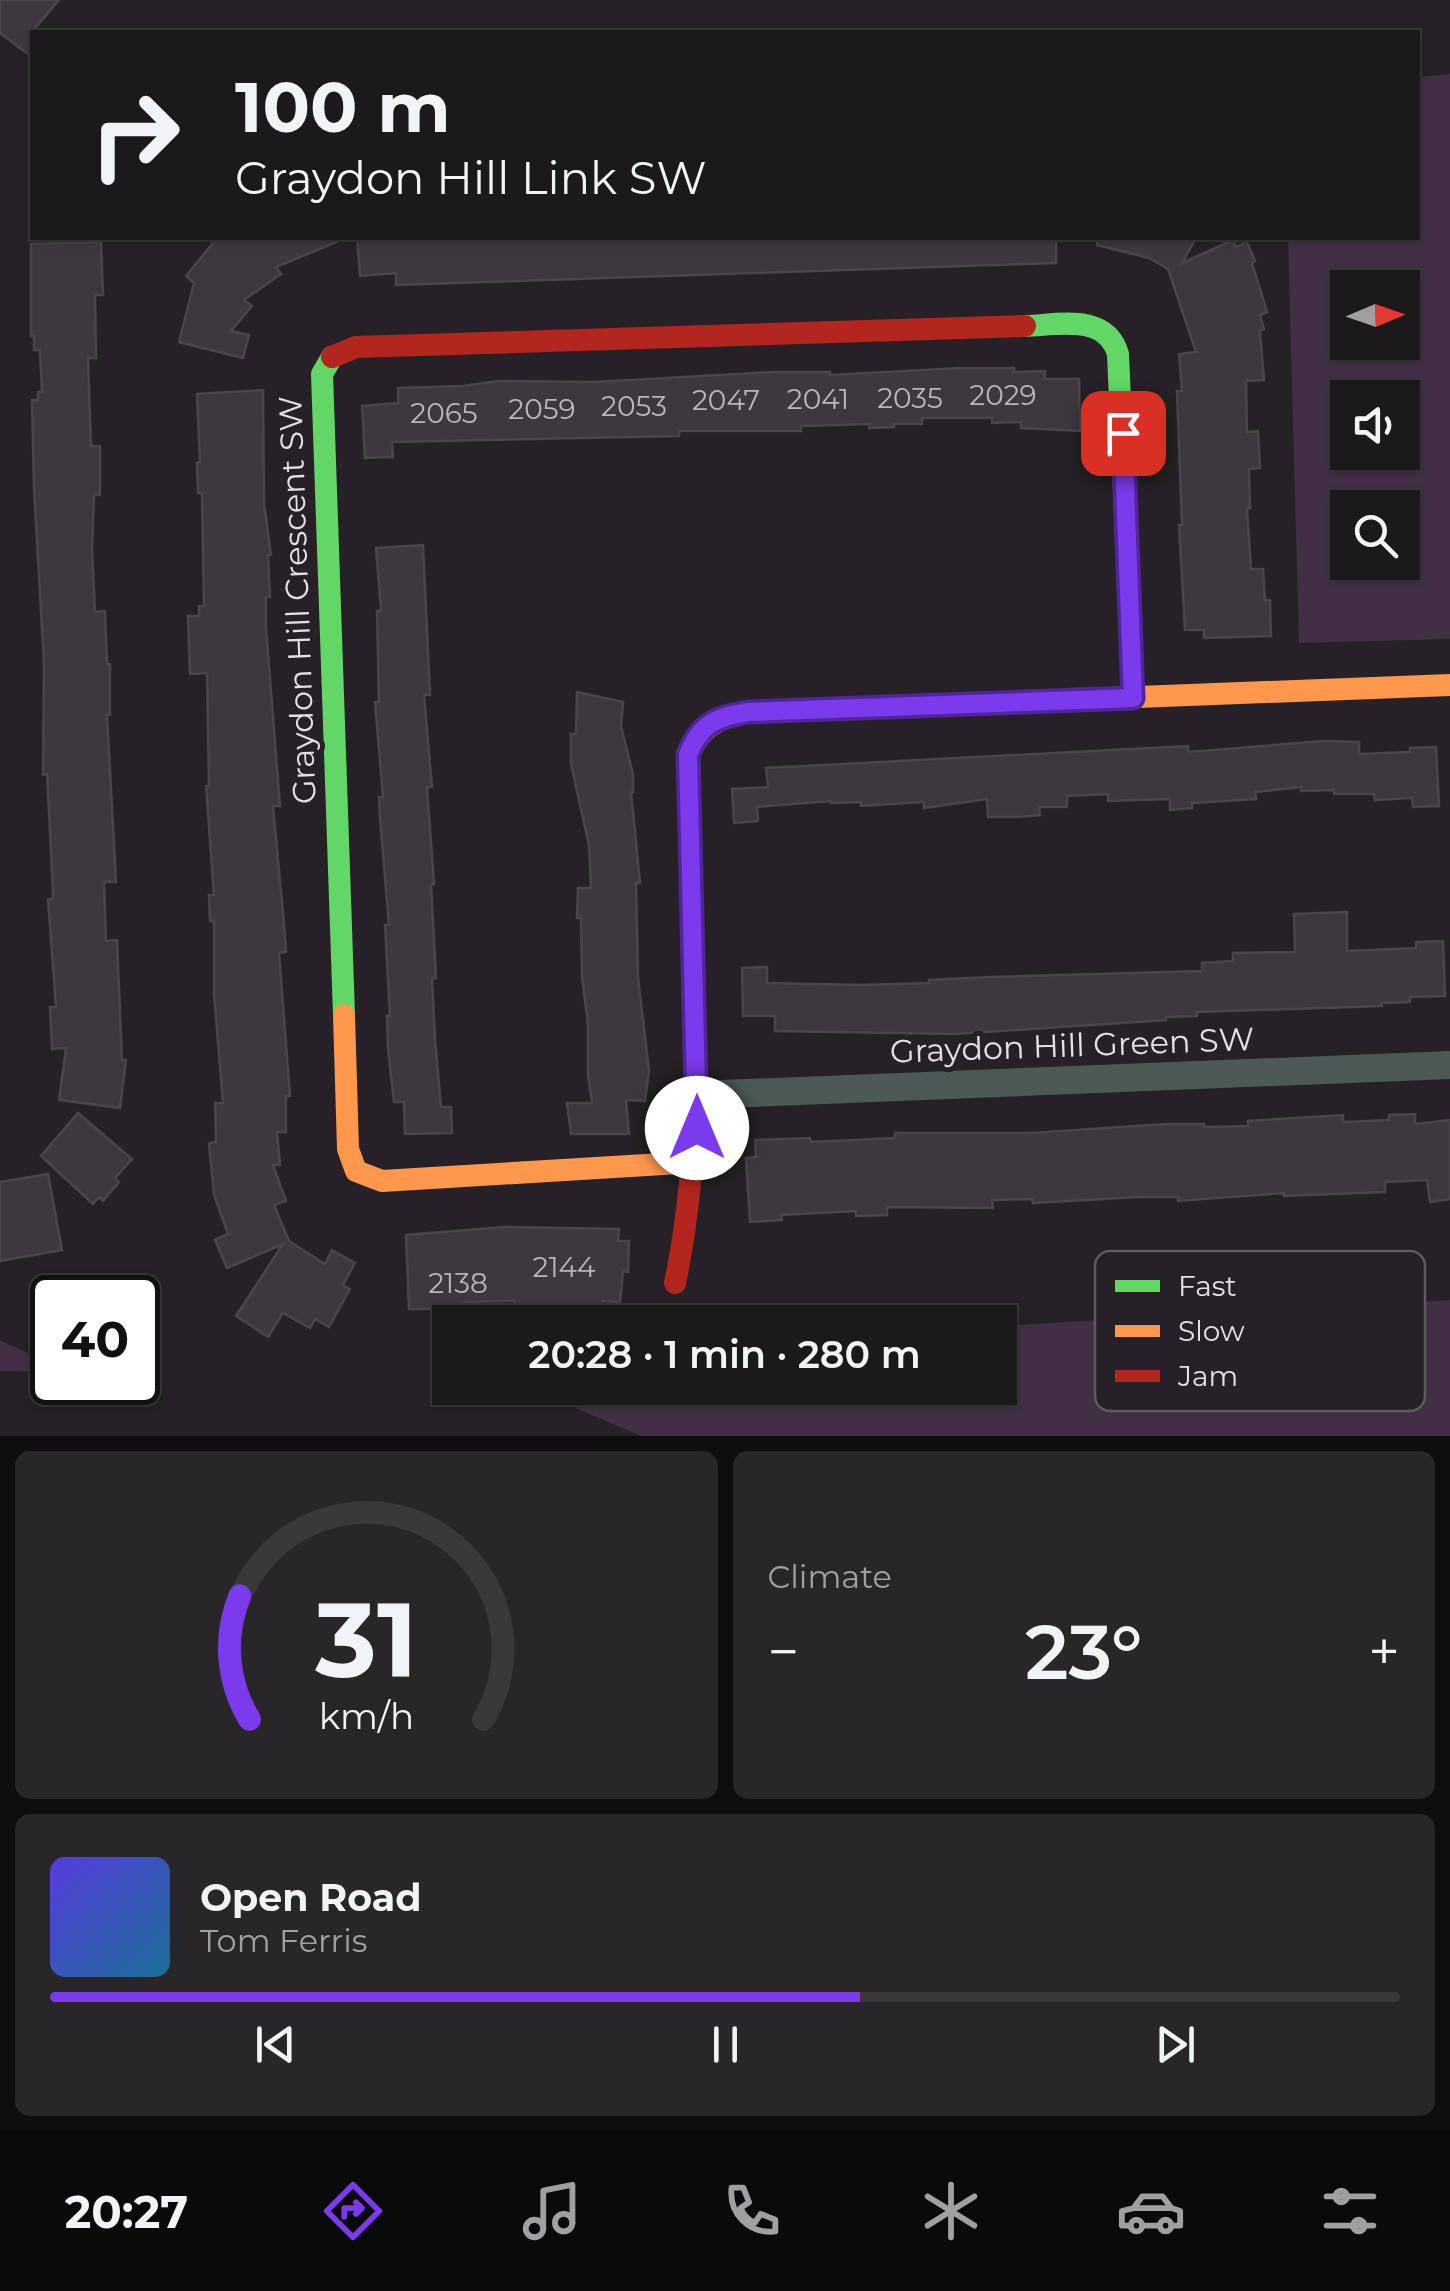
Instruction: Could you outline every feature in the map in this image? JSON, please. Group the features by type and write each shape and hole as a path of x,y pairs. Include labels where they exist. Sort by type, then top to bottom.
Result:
{"street":[{"name":"Graydon Hill Crescent SW","path":"696,1162 382,1181 356,1171 348,1149 326,529 322,374 329,359 338,350 356,347 1100,326 1111,334 1120,362 1133,698"},
{"path":"676,1284 690,1216 698,1095 688,755 694,738 708,724 748,712 1450,686"},
{"name":"Graydon Hill Green SW","path":"698,1095 1450,1064"}],"shaded area":[{"path":"1450,74 1450,639 1299,643 1288,240 1420,240 1420,77"},
{"path":"1450,1300 1450,1436 641,1436 574,1405 1017,1405 1017,1325 1095,1321 1095,1411 1425,1411 1425,1301"},
{"path":"0,1340 30,1354 30,1372 0,1371"}],"building":[{"path":"0,0 59,0 30,30 30,56 0,33"},
{"path":"215,240 341,240 276,267 281,274 244,300 252,306 231,331 249,335 243,358 179,342 194,283 186,276"},
{"path":"357,240 1056,240 1056,263 396,285 396,273 360,276"},
{"path":"1098,240 1195,240 1182,263 1233,240 1236,247 1247,242 1267,312 1260,315 1264,329 1260,331 1264,380 1246,381 1247,432 1258,431 1260,468 1249,469 1247,508 1251,569 1263,569 1265,600 1270,600 1271,636 1204,638 1204,630 1185,630 1177,391 1182,391 1179,354 1196,352 1168,269 1149,258 1097,245"},
{"path":"101,242 103,295 95,295 96,358 88,358 91,446 100,446 100,495 94,495 92,549 95,612 105,611 110,664 107,715 116,882 104,882 106,941 117,940 122,1060 126,1060 120,1108 59,1100 66,1048 52,1049 50,1007 56,1007 48,899 53,899 53,890 47,774 43,775 44,665 32,400 38,400 38,392 42,392 40,350 34,350 31,336 31,244"},
{"path":"1014,368 1014,372 1045,371 1045,379 1079,379 1080,431 1021,428 1021,422 992,423 992,418 922,418 922,424 894,427 801,426 801,431 679,431 679,436 392,442 393,457 365,458 362,406 398,403 398,388 498,381 594,382 774,372 830,375"},
{"path":"263,390 264,503 271,555 266,628 280,806 273,806 286,952 279,953 290,1096 286,1096 286,1132 277,1132 280,1165 273,1165 286,1201 274,1205 289,1241 325,1264 332,1250 355,1263 343,1285 350,1289 329,1327 315,1319 310,1328 283,1313 268,1337 236,1316 283,1244 227,1268 215,1240 228,1234 214,1195 209,1143 216,1142 215,1103 223,1103 214,993 214,921 210,921 209,895 214,895 206,786 207,673 190,674 188,616 199,616 199,606 204,606 197,394"},
{"path":"423,545 430,695 424,695 432,787 427,787 436,978 432,979 441,1107 451,1107 452,1133 405,1134 404,1102 394,1102 388,1049 385,925 389,925 375,702 379,702 377,611 381,610 376,548"},
{"path":"577,692 623,702 621,726 633,775 631,792 640,883 636,883 638,977 649,1071 645,1101 626,1100 629,1134 571,1134 567,1103 592,1103 581,918 577,918 578,888 591,888 589,845 571,764"},
{"path":"1323,741 1359,742 1359,754 1436,747 1439,806 1413,807 1412,798 1375,800 1374,794 1301,791 1301,787 1255,792 1256,799 1192,803 1192,808 1170,810 1170,799 1108,801 1108,794 1067,796 1067,807 1039,807 1040,815 1018,817 988,817 987,799 924,808 924,802 861,806 861,802 831,801 757,807 758,821 734,823 732,789 768,787 766,768 1188,746 1189,752"},
{"path":"1347,912 1347,951 1416,948 1416,942 1443,941 1445,996 1410,997 1410,1002 1381,1003 1382,1006 1197,1012 1197,1016 1166,1020 954,1034 775,1031 775,1016 743,1016 742,968 767,967 767,983 862,985 1202,971 1202,963 1233,961 1233,953 1295,952 1294,914"},
{"path":"78,1113 132,1159 115,1178 119,1182 103,1201 99,1197 93,1204 41,1156"},
{"path":"1415,1114 1415,1124 1450,1120 1450,1199 1430,1202 1427,1180 1385,1182 1385,1192 1284,1193 1178,1201 1178,1197 1033,1203 1033,1199 992,1200 993,1208 887,1207 887,1215 856,1216 856,1211 781,1215 782,1220 750,1222 746,1158 756,1157 755,1140 810,1138 811,1142 895,1138 895,1133 1031,1133 1166,1124 1248,1126 1248,1121 1343,1115 1343,1122 1389,1120 1389,1115"},
{"path":"48,1174 62,1250 0,1261 0,1182"},
{"path":"505,1227 619,1229 618,1241 629,1241 628,1272 623,1271 620,1302 603,1301 603,1305 464,1302 464,1305 409,1309 406,1235"}],"traffic: fast":[{"path":"1025,326 1092,327 1112,341 1118,354 1133,697"},
{"path":"332,357 322,374 344,1015"}],"traffic: slow":[{"path":"690,824 689,755 694,745 712,725 748,712 1450,685"},
{"path":"344,1015 348,1149 356,1171 382,1181 696,1162"}],"traffic: jam":[{"path":"332,357 356,347 1025,326"},
{"path":"675,1283 685,1226 695,1112 690,824"}],"route":[{"path":"697,1128 688,755 694,738 708,724 748,712 1133,698 1123,433"}]}
